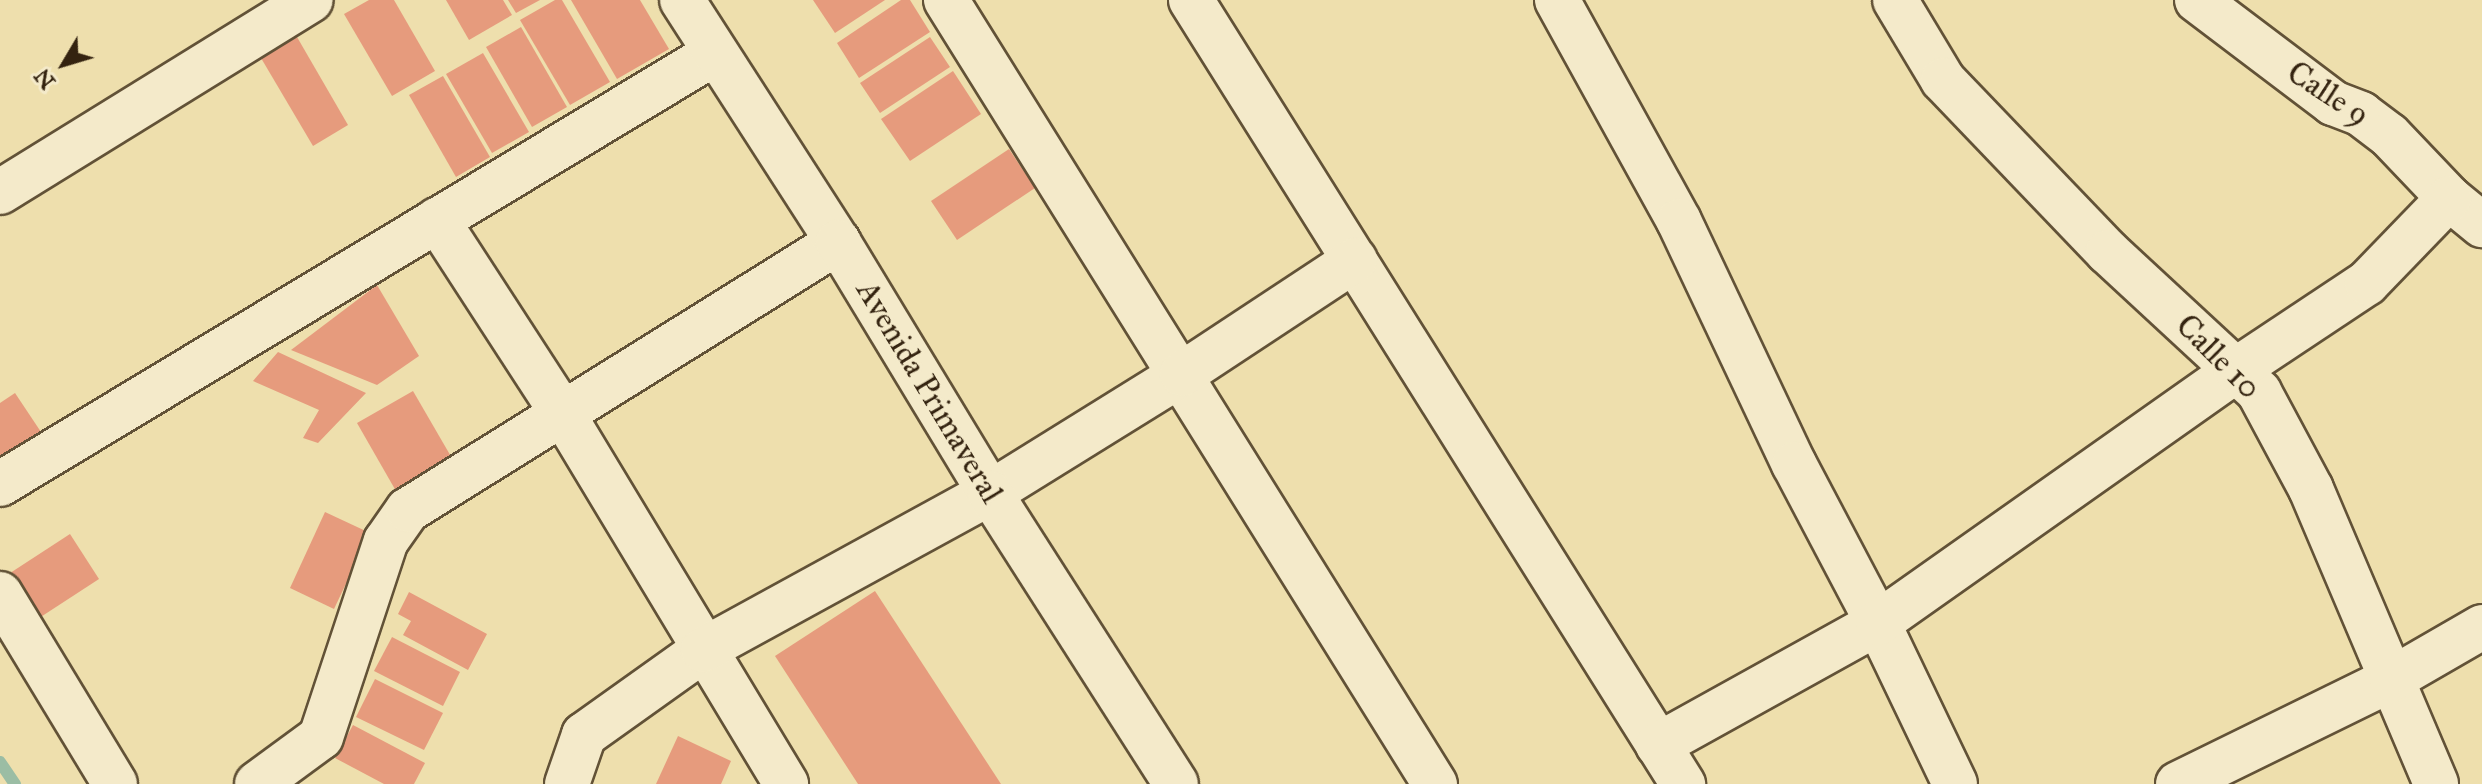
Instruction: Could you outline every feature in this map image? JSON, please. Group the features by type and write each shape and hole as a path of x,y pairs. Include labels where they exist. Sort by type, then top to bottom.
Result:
{"street":[{"path":"0,192 311,0"},
{"name":"Avenida Primaveral","path":"682,0 838,242 990,493 1176,784"},
{"path":"946,0 1435,784"},
{"path":"1191,0 1683,784"},
{"path":"1557,0 1679,221 1794,464 1878,623 1955,784"},
{"name":"Calle 10","path":"1895,0 1943,80 2108,252 2259,392 2311,489 2436,784"},
{"name":"Calle 9","path":"2197,0 2333,103 2361,114 2389,135 2449,198 2482,225"},
{"path":"0,484 715,53"},
{"path":"1658,745 1878,623 2236,370 2367,283 2449,198"},
{"path":"437,220 563,414 784,783"},
{"path":"257,784 321,737 386,541 408,510 838,242"},
{"path":"567,784 584,735 703,650 990,493 1182,374 1355,260"},
{"path":"0,594 115,784"},
{"path":"2178,784 2392,679 2482,627"}],"building":[{"path":"369,0 394,0 435,71 392,96 344,14"},
{"path":"446,0 503,0 512,15 469,40"},
{"path":"508,0 540,0 516,13"},
{"path":"555,0 562,0 610,82 570,105 520,20"},
{"path":"571,0 640,0 669,49 617,79"},
{"path":"813,0 885,0 835,33"},
{"path":"901,0 910,0 930,32 859,78 837,43"},
{"path":"521,27 567,107 532,127 486,47"},
{"path":"297,37 348,125 313,146 261,58"},
{"path":"930,37 950,67 880,113 860,83"},
{"path":"483,53 529,132 492,153 446,74"},
{"path":"953,71 981,114 910,161 881,119"},
{"path":"443,76 490,157 456,177 409,95"},
{"path":"1009,149 1035,188 957,240 931,201"},
{"path":"377,285 419,356 377,385 291,350"},
{"path":"278,352 366,393 318,443 303,438 319,410 253,381"},
{"path":"413,391 460,472 404,505 357,423"},
{"path":"15,393 43,435 0,464 0,403"},
{"path":"325,512 370,533 334,609 290,588"},
{"path":"70,534 99,579 33,622 4,577"},
{"path":"875,591 1001,784 858,784 775,656"},
{"path":"409,592 487,634 468,670 403,635 411,621 398,614"},
{"path":"392,637 460,672 443,706 374,671"},
{"path":"375,679 443,713 424,750 356,717"},
{"path":"353,725 425,763 414,784 384,784 335,758"},
{"path":"678,736 731,761 721,784 656,784"}],"waterway":[{"path":"0,762 15,784"}]}
